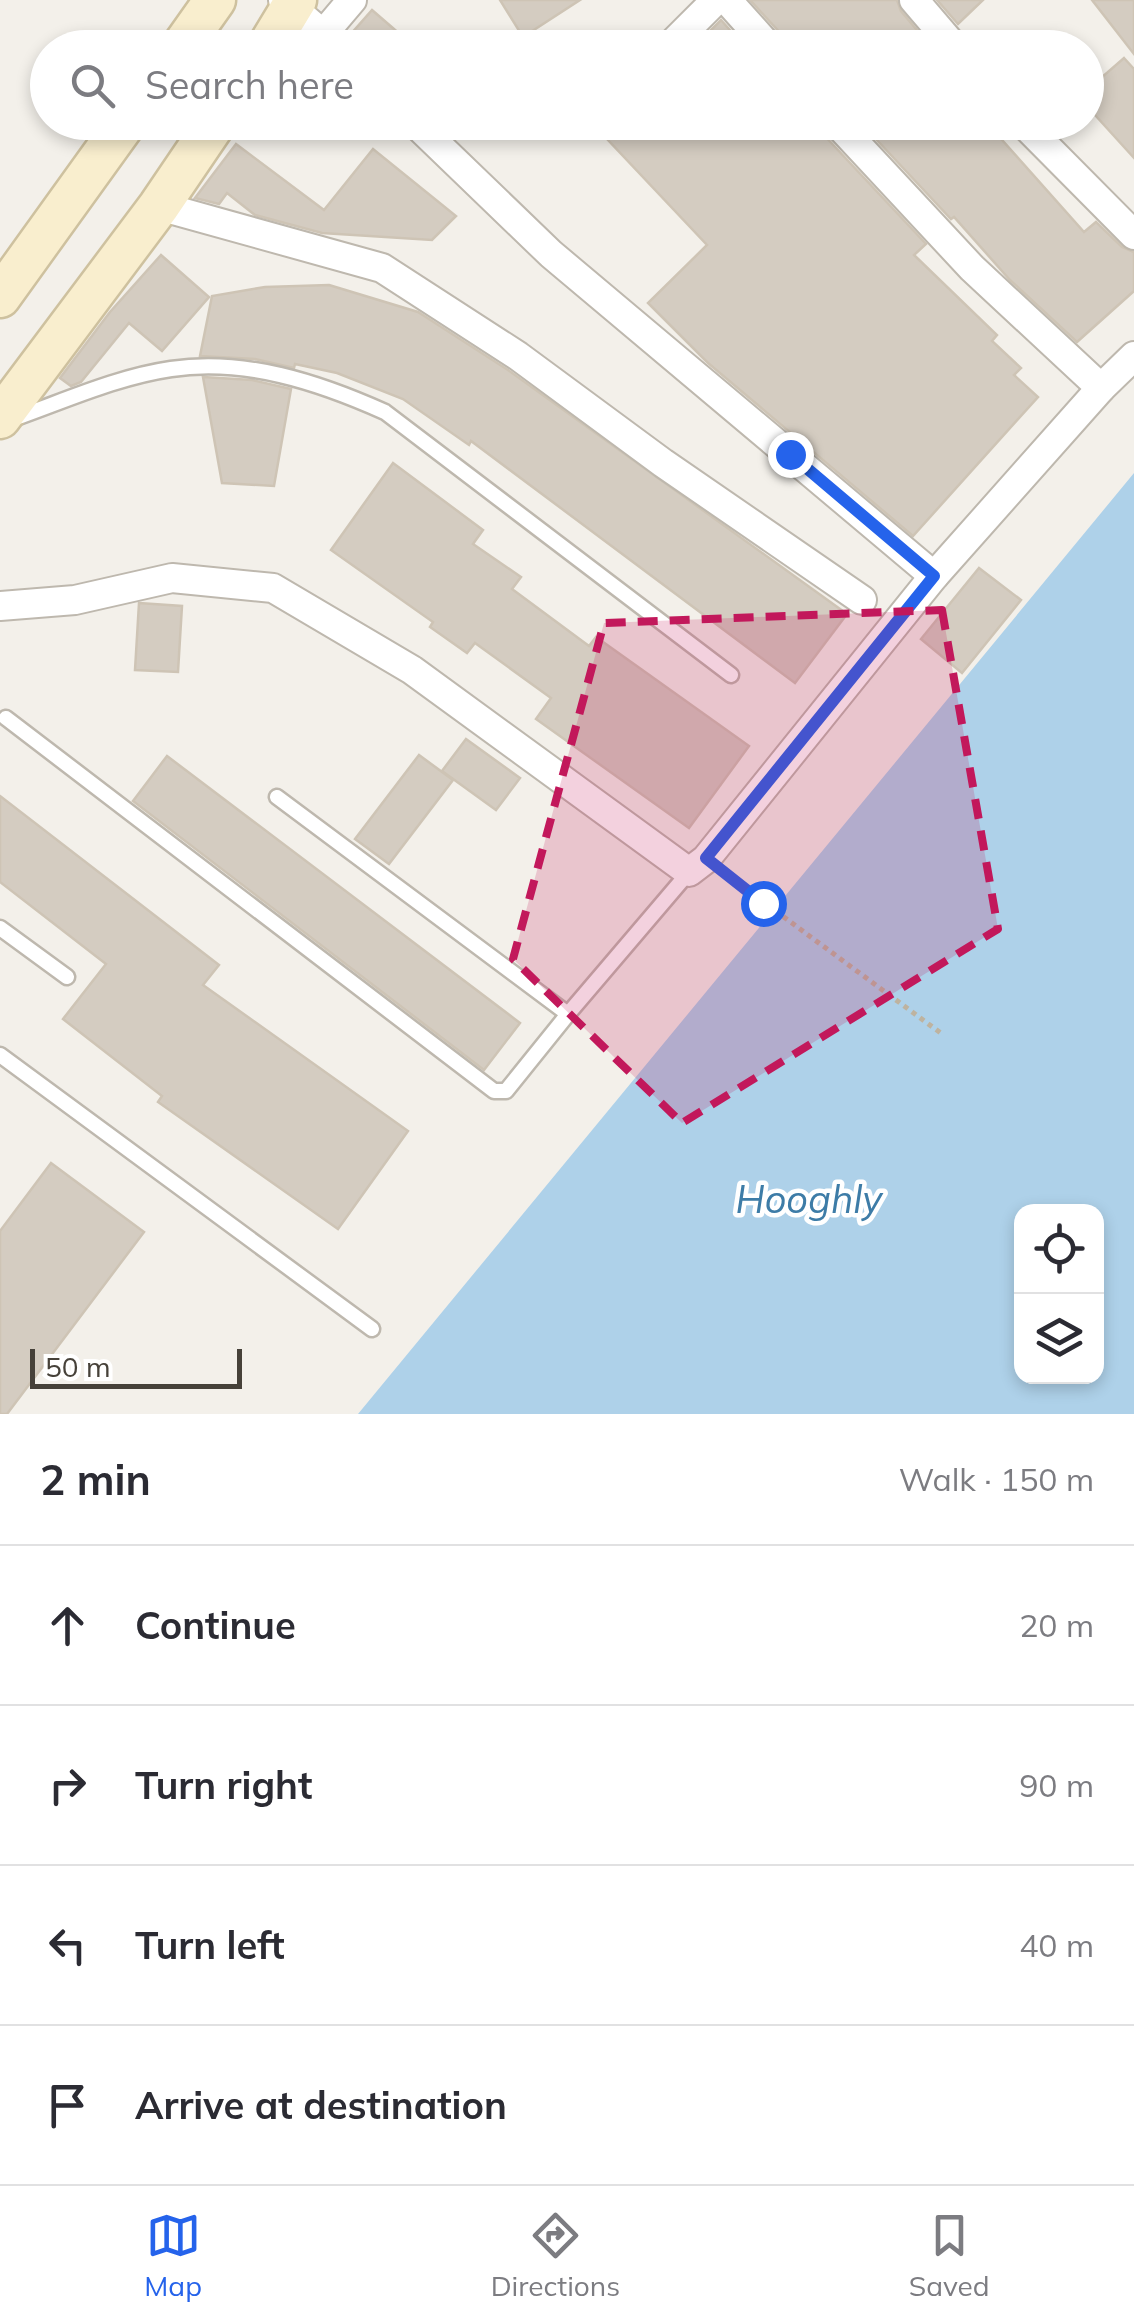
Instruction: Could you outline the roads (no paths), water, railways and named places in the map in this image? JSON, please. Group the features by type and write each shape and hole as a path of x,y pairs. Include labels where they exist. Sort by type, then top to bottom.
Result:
{"main road":[{"path":"193,30 215,0"},
{"path":"276,30 291,3"},
{"path":"0,297 113,140"},
{"path":"0,421 204,140"}],"street":[{"path":"337,30 352,0"},
{"path":"686,30 716,0"},
{"path":"727,0 754,30"},
{"path":"914,0 939,30"},
{"path":"291,3 321,30"},
{"path":"433,140 551,254 934,576"},
{"path":"853,140 972,268 1102,388"},
{"path":"1040,140 1134,235"},
{"path":"159,206 382,268 518,356 663,463 862,600"},
{"path":"0,606 75,600 172,578 274,588 412,670 698,865 934,576 1134,356"}],"lane":[{"path":"0,421 146,374 191,366 250,369 319,385 385,412 730,674"},
{"path":"6,718 494,1091 506,1091 698,865"},
{"path":"277,796 568,1014"},
{"path":"0,928 67,977"},
{"path":"0,1055 372,1329"}],"water":[{"name":"Hooghly","path":"1134,473 1134,1414 358,1414"}]}
